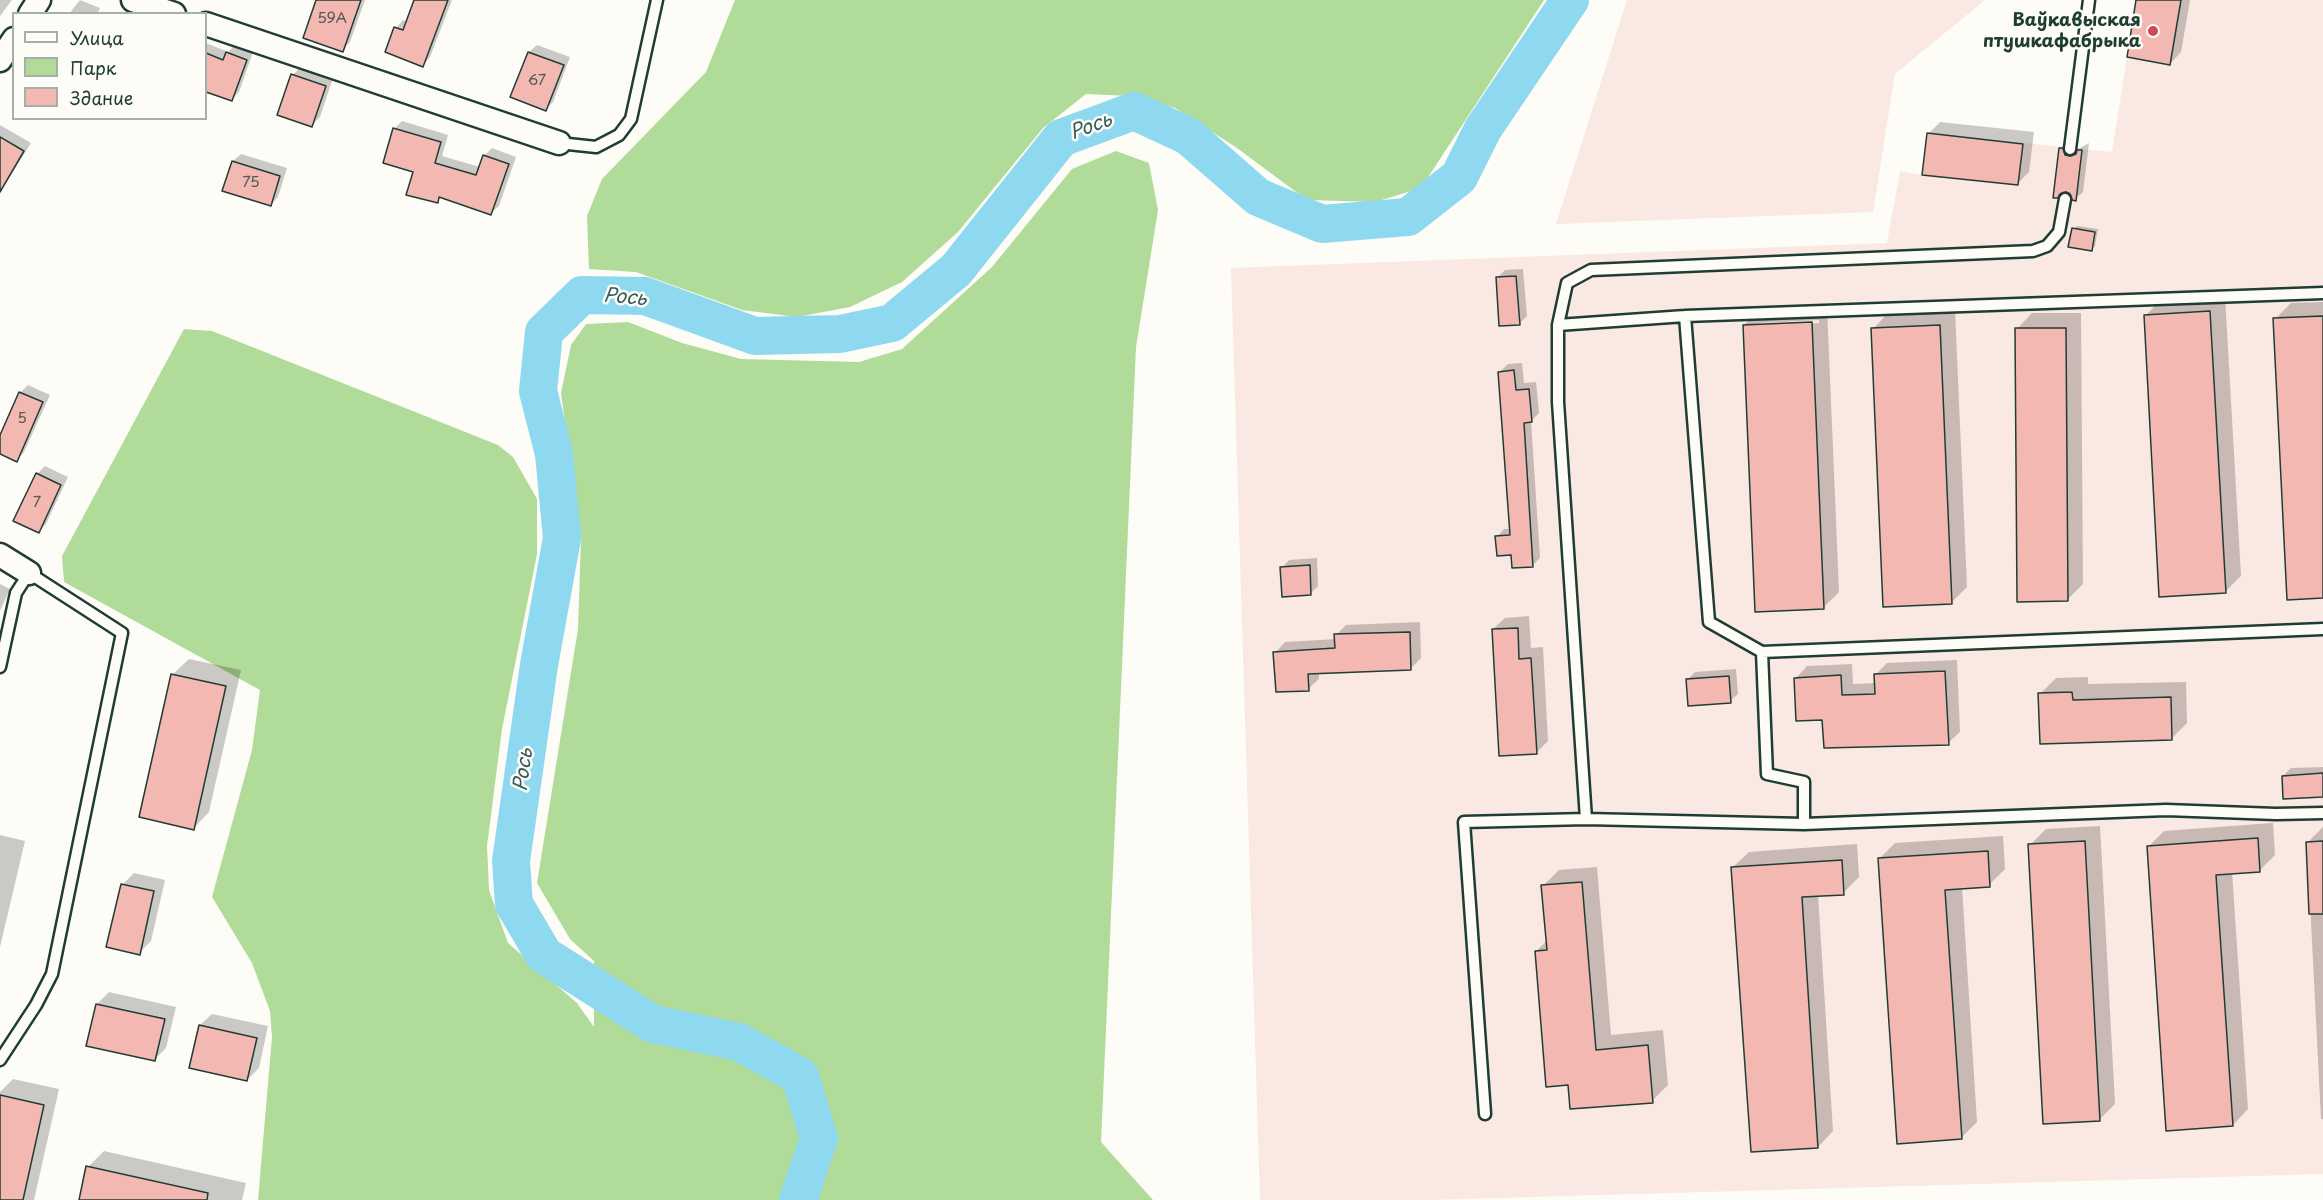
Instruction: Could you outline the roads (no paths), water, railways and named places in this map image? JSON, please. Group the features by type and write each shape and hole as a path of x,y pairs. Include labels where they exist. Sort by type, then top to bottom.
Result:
{"street":[{"path":"134,0 168,12"},
{"path":"207,24 559,143"},
{"path":"0,60 12,42"},
{"path":"0,555 29,573"}],"lane":[{"path":"559,143 596,147 619,135 631,119 657,0"},
{"path":"2070,148 2089,0"},
{"path":"1586,819 1558,402 1558,325 1567,283 1591,270 2033,251 2047,246 2059,232 2065,199"},
{"path":"1558,325 1685,316 2323,293"},
{"path":"1685,316 1708,622 1762,652 2323,629"},
{"path":"0,667 16,593 29,573 122,633 52,974 36,1005 0,1060"},
{"path":"1762,652 1767,774 1804,782 1804,824"},
{"path":"1485,1114 1464,822 1586,819 1804,824 2166,810 2276,814 2323,813"}],"waterway":[{"name":"Рось","path":"798,1200 819,1138 800,1076 739,1042 653,1024 544,955 514,904 511,861 539,665 562,538 554,454 538,391 544,332 582,295 645,296 755,336 840,334 892,323 956,270 1061,138 1134,111 1188,136 1258,197 1322,224 1408,217 1459,177 1483,129 1570,0"}],"place":[{"name":"Ваўкавыская птушкафабрыка","path":"2153,31"}]}
